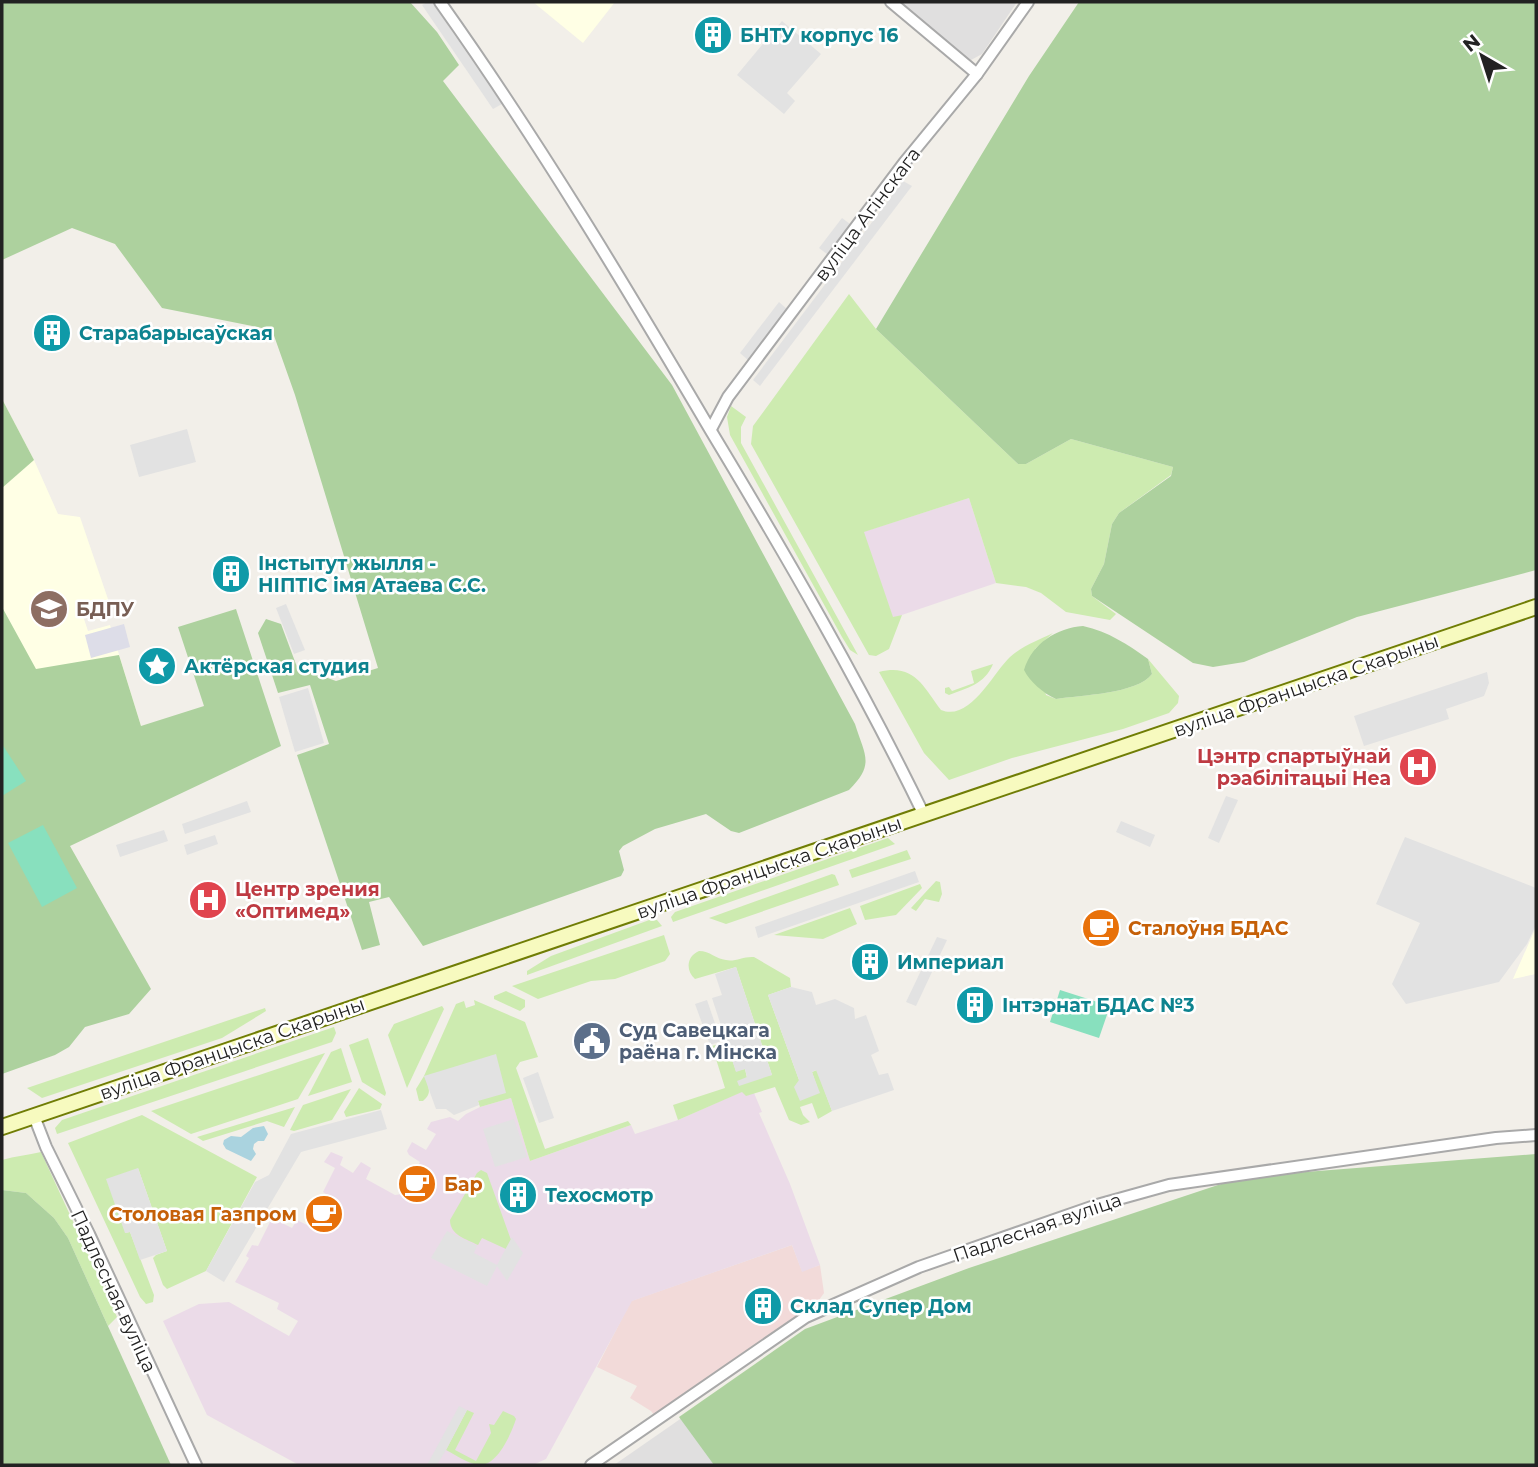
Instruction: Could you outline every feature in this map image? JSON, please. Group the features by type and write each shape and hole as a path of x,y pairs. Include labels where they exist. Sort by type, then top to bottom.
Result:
{"main road":[{"name":"вуліца Францыска Скарыны","path":"2,1127 1536,607"}],"street":[{"path":"440,2 500,87 646,319 763,516 863,694 924,815"},
{"path":"891,2 977,75"},
{"name":"вуліца Агінскага","path":"710,429 743,376 904,163 977,75 1028,2"},
{"name":"Падлесная вуліца","path":"34,1116 46,1147 196,1465"},
{"name":"Падлесная вуліца","path":"591,1465 806,1317 931,1263 1097,1205 1169,1185 1496,1138 1536,1135"}],"shaded area":[{"path":"432,2 502,104 493,109 422,5"},
{"path":"533,2 615,2 583,43"},
{"path":"897,2 1017,2 982,54 971,60 966,59"},
{"path":"782,21 821,54 787,93 795,101 784,114 737,75"},
{"path":"903,181 912,186 760,386 753,380"},
{"path":"842,218 850,224 827,254 819,248"},
{"path":"779,302 788,310 749,361 740,353"},
{"name":"БДПУ","path":"2,399 58,514 80,517 110,605 82,613 88,631 110,625 141,726 2,811"},
{"path":"187,429 196,462 139,477 130,445"},
{"path":"969,498 996,583 893,618 863,532"},
{"path":"286,604 305,650 294,654 276,608"},
{"path":"124,624 130,647 91,658 85,635"},
{"path":"1487,672 1489,683 1484,696 1446,709 1449,719 1364,746 1354,716"},
{"path":"308,688 324,743 295,752 279,697"},
{"path":"1226,796 1238,800 1219,843 1208,838"},
{"path":"247,801 251,812 185,834 182,824"},
{"path":"1121,821 1155,835 1150,847 1116,832"},
{"path":"164,830 168,841 120,857 116,845"},
{"path":"215,835 218,844 187,855 184,845"},
{"path":"1405,837 1536,888 1536,925 1527,944 1499,982 1406,1004 1392,984 1420,923 1376,904"},
{"path":"915,871 919,882 758,938 755,927"},
{"path":"1536,927 1536,974 1513,979"},
{"path":"937,937 947,940 916,1006 906,1002"},
{"path":"736,967 772,1075 739,1086 737,1081 747,1077 745,1069 736,1072 712,998 722,995 715,974"},
{"path":"791,987 812,992 816,1005 835,999 854,1008 855,1019 866,1015 879,1051 871,1055 879,1075 888,1073 894,1090 832,1111 816,1070 812,1072 820,1093 800,1101 794,1087 799,1080 768,995"},
{"path":"707,1000 721,1041 710,1045 695,1004"},
{"path":"496,1054 506,1093 478,1101 479,1105 454,1115 446,1109 436,1109 424,1076"},
{"path":"538,1072 554,1118 539,1123 523,1078"},
{"path":"743,1091 754,1093 762,1112 759,1113 790,1184 820,1265 802,1272 792,1245 632,1301 546,1459 533,1465 299,1465 207,1415 163,1321 199,1304 229,1302 289,1336 298,1321 277,1309 279,1303 235,1282 249,1258 246,1256 252,1245 258,1246 272,1218 292,1228 297,1220 311,1227 329,1196 323,1192 335,1168 324,1162 331,1152 343,1157 340,1165 353,1173 361,1162 371,1168 366,1179 395,1195 402,1194 420,1162 407,1151 412,1142 426,1150 436,1134 427,1129 431,1122 450,1117 458,1121 480,1107 511,1098 530,1161 631,1125 635,1134 678,1120"},
{"path":"381,1110 387,1129 301,1152 224,1282 206,1271 255,1182 269,1175 291,1134"},
{"path":"514,1119 527,1157 495,1167 483,1129"},
{"path":"138,1168 167,1251 140,1260 130,1232 125,1233 106,1179"},
{"path":"447,1231 477,1246 474,1253 497,1265 512,1237 523,1253 507,1281 497,1266 487,1286 431,1258"},
{"path":"792,1245 802,1271 820,1265 824,1293 819,1300 655,1416 630,1398 637,1386 597,1367 631,1301"},
{"path":"459,1406 467,1410 446,1450 437,1465 427,1465"},
{"path":"699,1406 772,1465 614,1465"}],"green space":[{"path":"2,2 410,2 437,32 459,65 443,81 672,385 855,724 866,759 862,773 849,790 739,833 731,831 706,814 655,829 623,846 619,851 624,870 621,876 423,946 389,897 369,902 380,945 362,950 297,755 329,744 310,685 278,693 258,633 266,619 281,624 297,667 336,681 378,668 295,395 272,330 162,308 115,244 72,228 2,260"},
{"path":"1079,2 1536,2 1536,570 1357,617 1244,662 1213,667 1193,663 1092,596 1091,589 1104,564 1112,524 1119,513 1171,476 1173,467 1071,439 1026,464 1018,464 876,329 1029,76"},
{"path":"849,294 876,329 1018,464 1026,464 1071,439 1173,467 1171,475 1119,513 1112,524 1104,564 1091,589 1092,596 1116,614 1110,620 1066,612 1041,593 1026,587 996,583 969,498 864,532 893,617 902,615 889,649 876,656 869,655 751,444 753,426"},
{"path":"2,399 34,460 2,488"},
{"path":"731,406 746,417 741,427 741,443 858,655 850,650 842,637 730,435 727,417"},
{"path":"2,607 36,669 119,655 141,726 204,706 178,627 236,609 281,746 70,846 151,989 129,1014 85,1027 69,1047 55,1055 2,1074"},
{"path":"1083,626 1109,635 1148,659 1152,674 1134,686 1108,693 1056,699 1046,694 1033,683 1024,670 1028,660 1039,645 1055,634"},
{"path":"1053,633 1035,649 1046,695 1056,699 1108,693 1134,686 1152,674 1148,659 1179,696 1178,703 1169,713 1123,729 1012,758 949,780 924,753 879,672 891,670 909,674 923,685 941,710 952,712 971,703 1015,653"},
{"path":"993,664 990,671 975,684 949,695 945,693 945,688 949,687 952,691 974,683 971,671"},
{"path":"2,744 26,781 2,796"},
{"path":"43,825 77,888 42,907 8,843"},
{"path":"888,838 895,844 673,922 671,917 675,912"},
{"path":"907,850 911,859 852,878 849,870"},
{"path":"832,874 839,885 726,924 709,918"},
{"path":"936,881 940,882 942,894 939,902 925,899 916,911 911,908"},
{"path":"920,884 922,888 896,915 865,920 860,906"},
{"path":"850,908 857,924 823,939 774,935"},
{"path":"652,919 662,926 527,975 527,971 551,956"},
{"path":"664,935 670,954 665,961 615,979 591,981 538,999 512,986"},
{"path":"699,951 729,960 754,957 790,978 791,987 768,995 799,1080 819,1093 812,1072 817,1070 832,1111 818,1119 812,1103 800,1107 810,1122 801,1125 789,1120 775,1087 746,1096 742,1092 678,1120 673,1105 725,1088 712,1046 726,1042 736,1071 745,1069 747,1078 772,1075 736,967 695,979 689,964 692,956"},
{"path":"1060,990 1110,1006 1099,1038 1050,1022"},
{"path":"506,991 525,1000 525,1007 520,1011 494,999 494,996"},
{"path":"474,1000 525,1022 538,1057 520,1062 516,1068 545,1149 628,1121 631,1125 530,1161 511,1098 480,1107 478,1101 425,1076 429,1092 423,1101 419,1101 416,1089 456,1004 464,1001 466,1008 475,1005"},
{"path":"442,1006 444,1009 407,1088 388,1035 394,1024"},
{"path":"265,1008 266,1011 222,1038 42,1098 27,1088"},
{"path":"334,1027 336,1033 332,1042 57,1134 55,1128 62,1120"},
{"path":"368,1038 385,1096 362,1082 349,1045"},
{"path":"341,1048 352,1082 308,1096 331,1052"},
{"path":"325,1053 298,1099 191,1134 151,1111"},
{"path":"359,1088 382,1104 380,1109 346,1117 344,1112"},
{"path":"351,1089 332,1120 290,1130 303,1105"},
{"path":"295,1107 284,1127 267,1121 203,1141 197,1137"},
{"path":"142,1115 257,1177 206,1271 167,1289 153,1258 167,1251 138,1168 125,1233 130,1232 154,1295 153,1302 146,1304 140,1297 68,1143"},
{"path":"41,1152 117,1317 108,1326 68,1238 54,1218 26,1193 2,1190 2,1160"},
{"path":"1536,1154 1536,1465 714,1465 679,1417 805,1329 969,1268 1242,1177"},
{"path":"481,1170 487,1173 511,1240 506,1249 482,1238 478,1245 460,1236 451,1225 450,1220"},
{"path":"2,1190 26,1193 54,1218 68,1238 171,1465 2,1465"},
{"path":"467,1410 474,1413 455,1450 476,1461 491,1433 489,1424 494,1425 503,1411 516,1419 502,1448 485,1464 470,1463 446,1450"}],"water":[{"path":"264,1126 268,1134 264,1141 254,1144 256,1154 251,1161 226,1149 223,1144 224,1140 231,1136 241,1137 253,1128"}],"place":[{"name":"БНТУ корпус 16","path":"713,35"},
{"name":"Старабарысаўская","path":"52,333"},
{"name":"Інстытут жылля - НІПТІС імя Атаева С.С.","path":"231,574"},
{"name":"БДПУ","path":"49,609"},
{"name":"Актёрская студия","path":"157,666"},
{"name":"Цэнтр спартыўнай рэабілітацыі Неа","path":"1418,767"},
{"name":"Центр зрения «Оптимед»","path":"208,900"},
{"name":"Сталоўня БДАС","path":"1101,928"},
{"name":"Империал","path":"870,962"},
{"name":"Інтэрнат БДАС №3","path":"975,1005"},
{"name":"Суд Савецкага раёна г. Мінска","path":"592,1041"},
{"name":"Бар","path":"417,1184"},
{"name":"Техосмотр","path":"518,1195"},
{"name":"Столовая Газпром","path":"324,1214"},
{"name":"Склад Супер Дом","path":"763,1306"}]}
